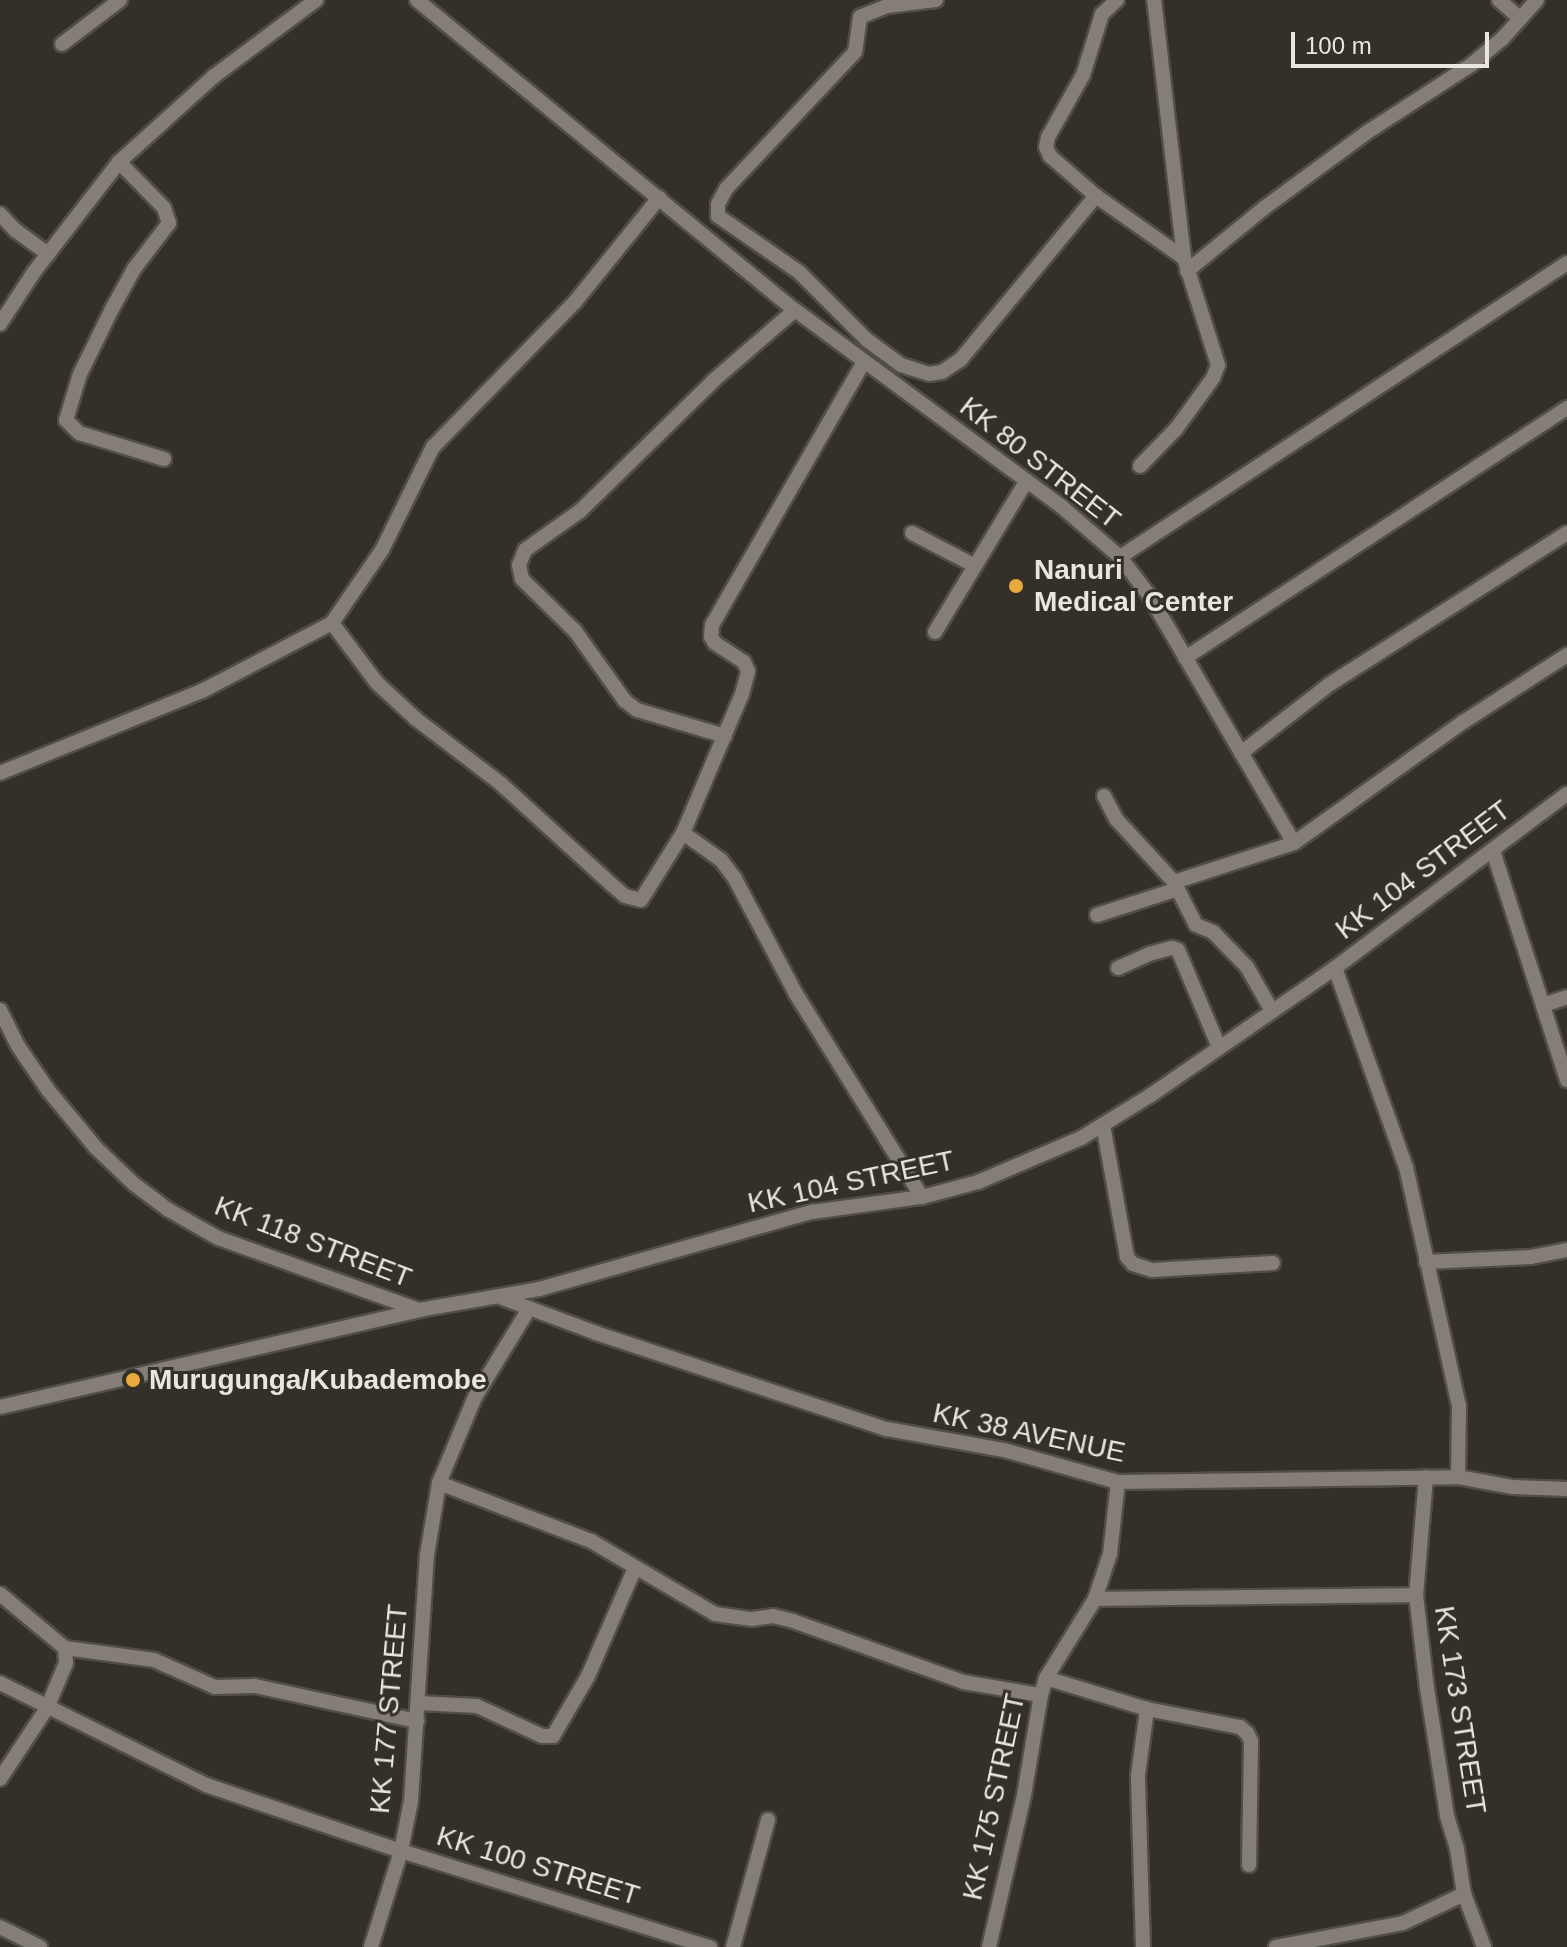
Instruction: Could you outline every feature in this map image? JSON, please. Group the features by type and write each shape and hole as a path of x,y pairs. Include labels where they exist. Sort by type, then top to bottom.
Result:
{"street":[{"path":"62,44 120,0"},
{"path":"0,324 48,254 119,162 213,77 316,0"},
{"name":"KK 80 STREET","path":"417,0 795,310 1026,482 1120,557 1567,264"},
{"path":"936,0 887,6 860,17 855,52 726,189 718,204 718,216 799,272 878,348 901,365 929,374 942,372 961,359 1096,196"},
{"path":"1117,0 1102,14 1083,75 1046,147 1050,156 1096,196 1186,264"},
{"path":"1140,466 1176,429 1213,378 1218,365 1186,264 1154,0"},
{"path":"1499,0 1520,18"},
{"path":"1186,264 1357,140 1472,64 1537,0"},
{"path":"119,162 164,208 169,223 134,269 112,309 80,374 66,420 70,428 79,433 164,459"},
{"path":"0,773 202,691 332,623 382,550 433,447 575,302 659,198"},
{"path":"0,214 48,254"},
{"path":"725,736 637,710 625,701 575,631 522,579 519,565 525,550 580,511 713,381 795,310"},
{"path":"332,623 377,683 416,719 500,783 625,896 641,900 683,833 725,736 748,671 744,662 715,643 711,637 712,625 863,363"},
{"path":"1185,658 1567,408"},
{"path":"935,632 1026,482"},
{"path":"912,533 975,566"},
{"path":"1241,753 1330,684 1567,533"},
{"path":"1120,557 1149,595 1294,843"},
{"path":"1097,915 1294,843 1463,722 1567,655"},
{"name":"KK 104 STREET","path":"0,1407 419,1310 502,1298 812,1212 922,1197 992,1177 1103,1125 1335,968 1567,794"},
{"path":"1104,796 1117,820 1176,885 1196,925 1213,932 1231,947 1271,1009"},
{"path":"683,833 721,860 734,877 796,994 922,1197"},
{"path":"1493,851 1567,1080"},
{"path":"1118,968 1149,954 1172,948 1178,950 1219,1047"},
{"path":"1335,968 1406,1167 1459,1406 1458,1477"},
{"path":"1543,1005 1567,997"},
{"name":"KK 118 STREET","path":"0,1010 18,1046 48,1090 96,1148 134,1184 167,1209 218,1238 419,1310"},
{"path":"1103,1125 1127,1257 1133,1264 1152,1270 1273,1263"},
{"path":"1426,1262 1531,1257 1567,1250"},
{"name":"KK 38 AVENUE","path":"502,1298 887,1429 1004,1450 1118,1482 1458,1477 1513,1487 1567,1489"},
{"name":"KK 177 STREET","path":"0,1683 206,1785 401,1851 411,1801 431,1520 439,1483 475,1397 529,1309"},
{"name":"KK 173 STREET","path":"1426,1477 1416,1595 1445,1801 1464,1894 1484,1947"},
{"name":"KK 175 STREET","path":"989,1947 1024,1795 1041,1695 1046,1678 1095,1599 1110,1554 1118,1482"},
{"path":"439,1483 578,1535 715,1614 752,1619 773,1616 952,1679 1041,1695"},
{"path":"418,1703 477,1706 542,1736 553,1736 588,1676 635,1568"},
{"path":"0,1594 65,1648 154,1660 215,1687 255,1686 417,1721"},
{"path":"1095,1599 1416,1595"},
{"path":"0,1779 47,1708 66,1663 65,1648"},
{"path":"1046,1678 1147,1709 1240,1727 1247,1733 1251,1741 1249,1865"},
{"path":"1143,1947 1138,1775 1147,1709"},
{"path":"733,1947 768,1820"},
{"name":"KK 100 STREET","path":"371,1947 401,1851 704,1946"},
{"path":"1276,1947 1403,1923 1464,1894"},
{"path":"0,1927 40,1947"}],"place":[{"name":"Nanuri Medical Center","path":"1016,586"},
{"name":"Murugunga/Kubademobe","path":"133,1380"}]}
